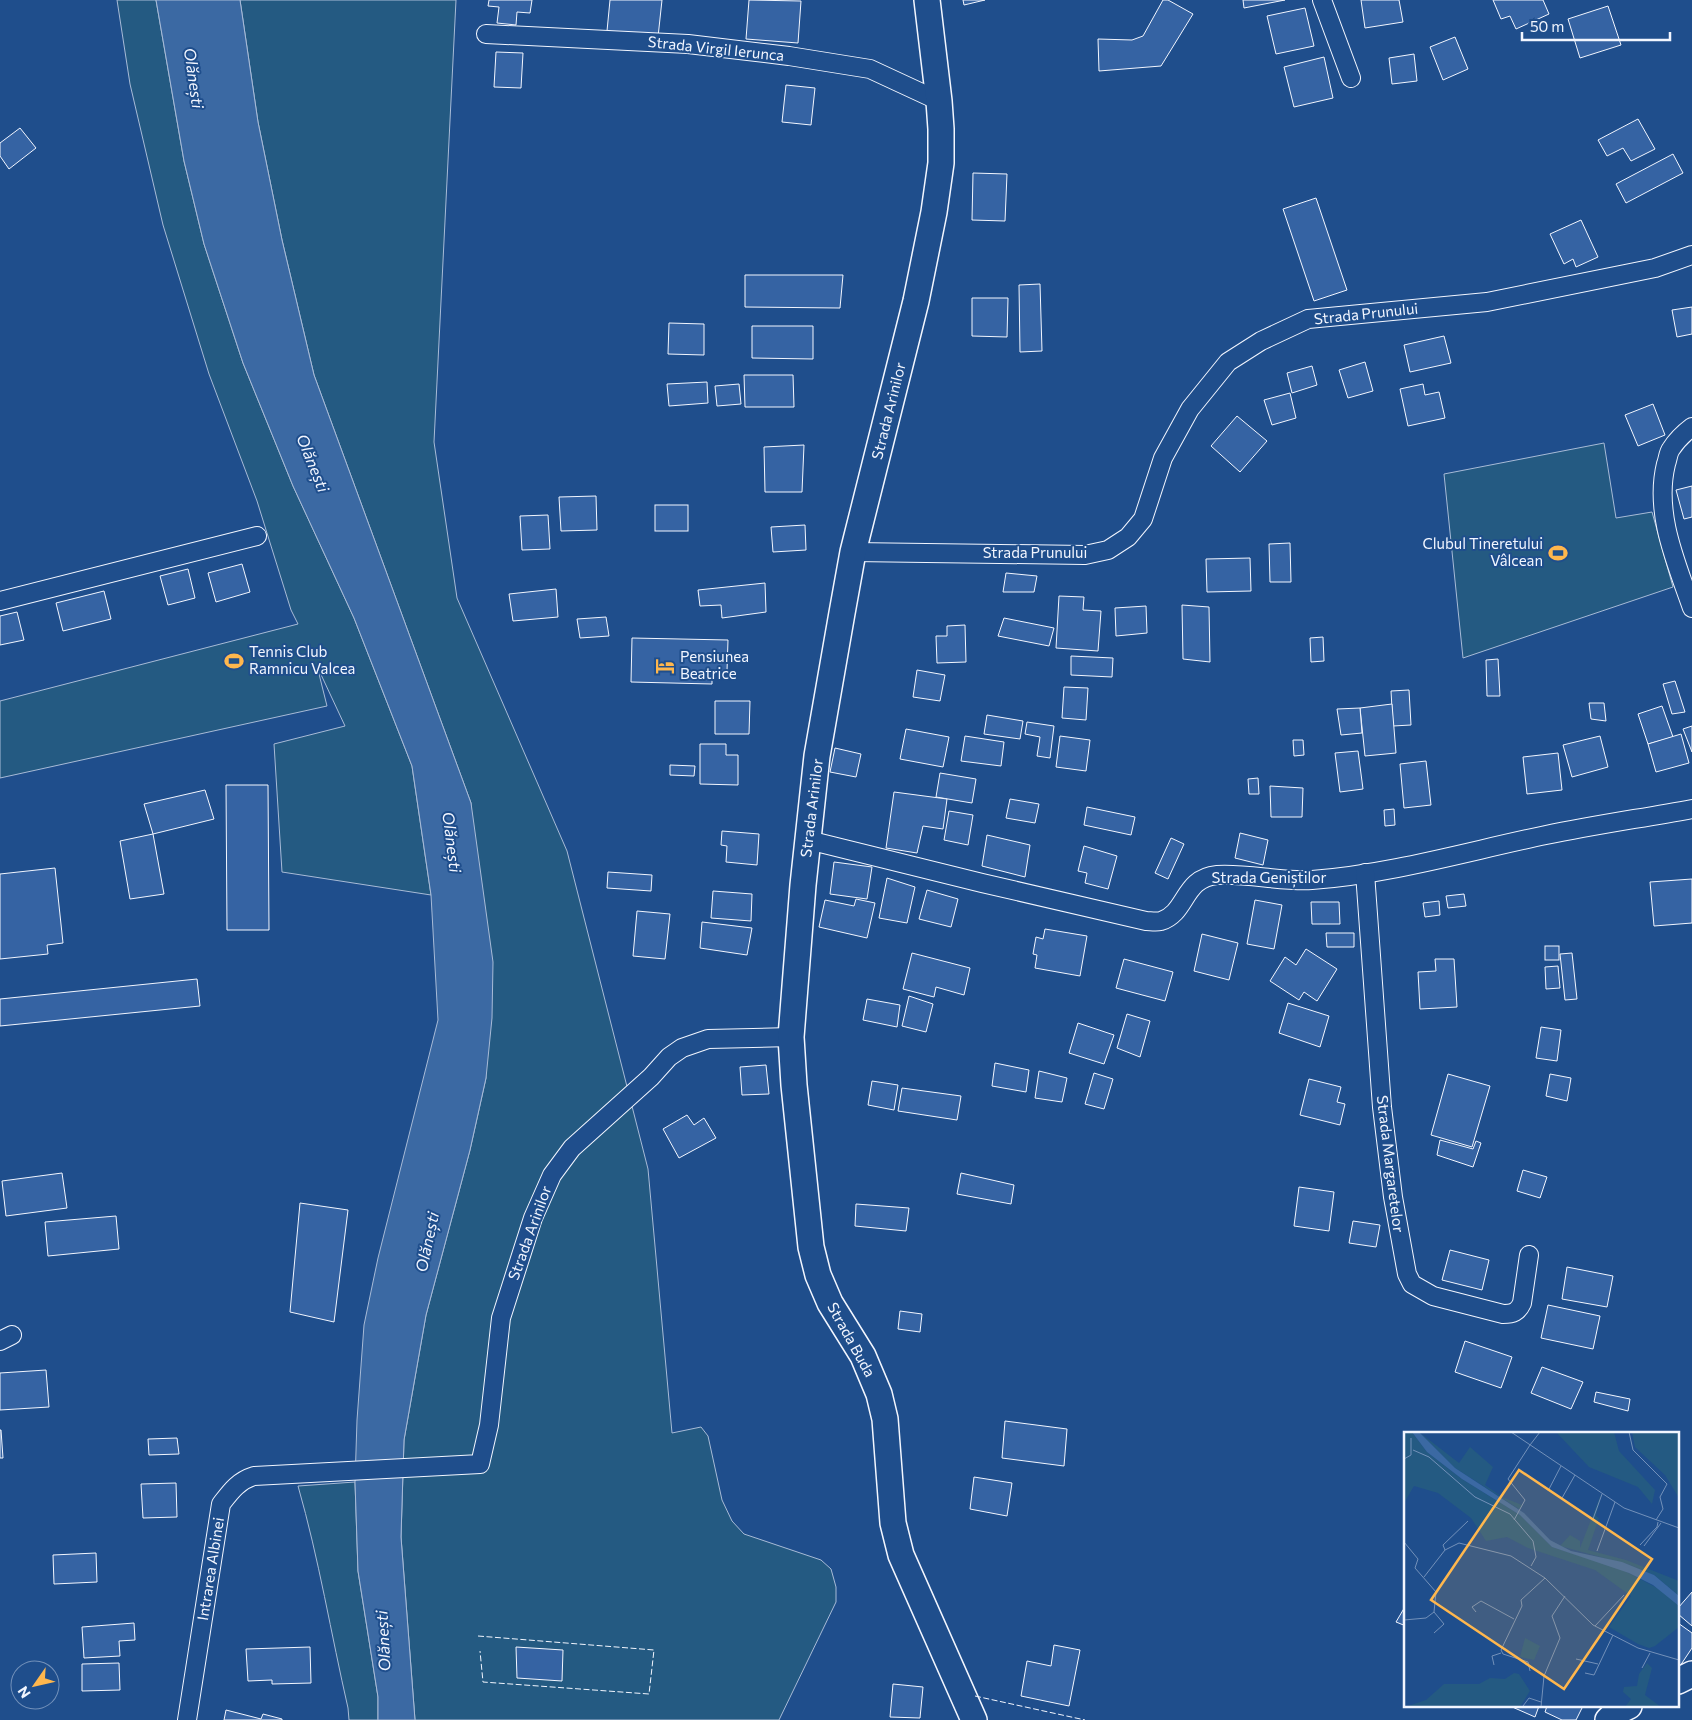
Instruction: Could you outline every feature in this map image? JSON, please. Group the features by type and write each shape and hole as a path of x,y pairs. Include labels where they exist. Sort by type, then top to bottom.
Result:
{"street":[{"name":"Strada Arinilor","path":"480,1464 489,1425 501,1318 533,1218 552,1175 572,1148 651,1077 669,1057 682,1048 708,1039 791,1037 808,840 818,756 853,552 916,301 934,212 940,163 941,129 927,0"},
{"path":"1322,0 1351,78"},
{"name":"Strada Virgil Ierunca","path":"486,34 688,44 789,56 870,69 939,101"},
{"name":"Strada Prunului","path":"853,552 1085,555 1108,550 1128,536 1143,519 1163,458 1190,409 1228,362 1262,341 1308,319 1487,302 1655,268 1692,255"},
{"path":"1692,427 1683,434 1670,450 1662,481 1663,512 1674,556 1692,608"},
{"path":"0,601 257,536"},
{"name":"Strada Geniștilor","path":"808,840 982,884 1146,922 1159,921 1170,916 1202,878 1218,875 1310,880 1365,873 1547,835 1692,809"},
{"name":"Strada Margaretelor","path":"1365,873 1382,1107 1393,1197 1407,1274 1412,1284 1433,1296 1503,1314 1511,1314 1519,1310 1522,1303 1529,1255"},
{"name":"Strada Buda","path":"791,1037 794,1085 811,1247 818,1275 830,1303 863,1356 879,1394 885,1419 893,1523 902,1555 974,1720"},
{"name":"Intrarea Albinei","path":"187,1720 221,1504 234,1487 244,1479 254,1476 480,1464"},
{"path":"1680,1680 1692,1674"},
{"path":"1608,1720 1624,1708"}],"shaded area":[{"path":"117,0 156,0 184,161 204,244 243,363 293,486 354,618 412,766 431,895 282,872 274,744 345,726 317,666 327,706 0,778 0,701 298,624 291,610 257,501 209,374 163,225 130,84"},
{"path":"240,0 456,0 434,442 457,598 567,851 648,1169 672,1433 701,1427 708,1436 722,1500 732,1521 744,1534 821,1560 831,1569 836,1587 836,1602 779,1720 415,1720 401,1537 404,1440 426,1315 470,1150 486,1078 471,803 314,375 282,240 258,122"},
{"name":"Clubul Tineretului Vâlcean","path":"1604,443 1616,518 1652,512 1673,587 1463,658 1444,474"},
{"path":"355,1482 358,1571 378,1697 378,1720 349,1720 319,1569 298,1486"}],"water":[{"name":"Olănești","path":"156,0 240,0 258,122 282,240 314,375 471,803 493,962 492,1018 486,1078 470,1150 426,1315 404,1440 401,1537 415,1720 378,1720 378,1697 358,1571 355,1482 357,1420 364,1325 378,1258 438,1020 431,895 412,766 354,618 293,486 243,363 204,244 184,161"}],"building":[{"path":"489,0 532,0 530,13 517,12 516,25 497,23 499,7 488,6"},
{"path":"610,0 662,0 658,37 607,31"},
{"path":"749,0 801,1 798,43 746,39"},
{"path":"963,0 985,0 964,5"},
{"path":"1163,0 1168,0 1193,14 1161,66 1099,71 1098,39 1132,40 1143,36"},
{"path":"1243,0 1285,0 1244,8"},
{"path":"1361,0 1399,0 1403,22 1365,28"},
{"path":"1493,0 1543,0 1549,14 1516,29 1510,16 1501,19"},
{"path":"1608,6 1621,45 1580,58 1568,19"},
{"path":"1305,8 1314,46 1276,54 1267,16"},
{"path":"1455,37 1468,69 1443,80 1430,47"},
{"path":"496,52 523,53 521,88 494,87"},
{"path":"1414,54 1417,81 1392,84 1389,58"},
{"path":"1324,57 1333,98 1294,107 1284,67"},
{"path":"786,85 815,88 811,125 782,122"},
{"path":"1638,119 1655,149 1631,161 1623,148 1607,156 1598,140"},
{"path":"20,128 36,148 9,169 0,156 0,143"},
{"path":"1673,154 1683,173 1626,203 1616,184"},
{"path":"973,173 1007,174 1005,221 972,220"},
{"path":"1316,198 1347,290 1314,301 1283,209"},
{"path":"1581,220 1598,257 1576,267 1573,259 1564,264 1550,234"},
{"path":"745,275 843,275 840,308 745,307"},
{"path":"1040,284 1042,351 1020,352 1019,285"},
{"path":"972,298 1008,298 1007,337 972,336"},
{"path":"1692,307 1692,334 1677,337 1672,310"},
{"path":"669,323 704,324 704,355 668,354"},
{"path":"752,326 813,326 813,359 752,358"},
{"path":"1444,336 1451,363 1410,372 1404,345"},
{"path":"1365,362 1373,391 1348,398 1339,370"},
{"path":"1312,366 1317,385 1292,393 1287,373"},
{"path":"744,375 793,375 794,407 745,407"},
{"path":"707,382 708,403 669,406 667,384"},
{"path":"739,384 741,404 717,406 715,386"},
{"path":"1423,384 1425,395 1439,392 1445,418 1408,426 1400,389"},
{"path":"1290,393 1296,418 1272,425 1264,400"},
{"path":"1653,404 1665,435 1638,446 1625,415"},
{"path":"1237,416 1267,441 1240,472 1211,446"},
{"path":"804,445 802,492 765,492 764,447"},
{"path":"1692,486 1692,517 1684,519 1676,490"},
{"path":"596,496 597,530 561,531 559,497"},
{"path":"655,505 688,505 688,531 655,531"},
{"path":"548,515 550,549 522,550 520,516"},
{"path":"805,525 806,550 773,552 771,527"},
{"path":"1290,543 1291,582 1270,582 1269,544"},
{"path":"1250,558 1251,591 1207,592 1206,559"},
{"path":"242,564 250,592 216,602 208,573"},
{"path":"188,569 195,598 168,605 160,576"},
{"path":"1006,573 1037,576 1034,592 1003,592"},
{"path":"765,583 766,612 722,618 721,605 700,606 698,590"},
{"path":"556,589 558,617 513,621 509,594"},
{"path":"104,591 111,619 63,631 56,603"},
{"path":"1059,596 1084,597 1083,610 1101,611 1098,651 1056,648"},
{"path":"1182,605 1209,607 1210,662 1183,659"},
{"path":"1146,606 1147,633 1116,636 1115,608"},
{"path":"17,612 24,640 0,645 0,616"},
{"path":"606,617 609,636 580,638 577,619"},
{"path":"1004,618 1054,628 1049,646 998,636"},
{"path":"965,625 966,662 937,663 936,636 947,636 947,626"},
{"path":"1323,637 1324,661 1311,662 1310,638"},
{"path":"632,638 728,640 727,671 712,671 712,684 631,682"},
{"path":"1071,656 1113,658 1112,677 1071,675"},
{"path":"1498,659 1500,696 1487,696 1486,660"},
{"path":"917,670 945,675 940,701 913,697"},
{"path":"1675,681 1685,712 1672,714 1663,684"},
{"path":"1064,687 1088,688 1086,720 1062,718"},
{"path":"1409,690 1411,725 1393,726 1391,691"},
{"path":"715,701 750,701 749,734 715,734"},
{"path":"1589,703 1604,703 1606,721 1591,719"},
{"path":"1392,704 1396,753 1365,756 1360,708"},
{"path":"1662,706 1673,737 1648,744 1638,714"},
{"path":"1360,708 1362,733 1341,735 1337,709"},
{"path":"987,715 1023,721 1020,739 984,734"},
{"path":"1027,722 1054,726 1050,758 1037,756 1040,737 1025,734"},
{"path":"1692,726 1692,752 1683,729"},
{"path":"906,729 949,737 943,767 900,759"},
{"path":"1681,734 1689,763 1656,772 1648,744"},
{"path":"965,736 1004,742 1001,766 961,761"},
{"path":"1060,736 1090,740 1086,771 1056,767"},
{"path":"1600,736 1608,767 1572,777 1563,745"},
{"path":"1293,740 1303,740 1304,755 1294,756"},
{"path":"700,744 726,744 726,755 738,755 738,785 700,784"},
{"path":"835,748 861,754 856,777 830,772"},
{"path":"1358,751 1363,789 1340,792 1335,753"},
{"path":"1558,753 1562,790 1527,794 1523,757"},
{"path":"1426,761 1431,805 1404,808 1400,764"},
{"path":"670,765 695,766 694,776 670,775"},
{"path":"940,773 976,779 972,803 936,797"},
{"path":"1258,778 1259,794 1249,794 1248,779"},
{"path":"226,785 268,785 269,930 227,930"},
{"path":"1270,786 1303,788 1302,817 1271,817"},
{"path":"205,790 214,819 153,834 144,804"},
{"path":"894,792 947,799 943,829 923,826 917,853 886,848"},
{"path":"1010,799 1039,804 1035,823 1006,818"},
{"path":"1087,807 1135,817 1131,835 1084,825"},
{"path":"1394,809 1395,825 1385,826 1384,810"},
{"path":"949,811 973,815 968,845 944,840"},
{"path":"722,831 759,834 757,865 726,862 727,846 721,845"},
{"path":"1240,833 1268,840 1263,865 1235,858"},
{"path":"153,834 164,894 130,899 120,841"},
{"path":"987,835 1030,845 1025,877 982,866"},
{"path":"1171,838 1184,844 1168,879 1155,873"},
{"path":"1084,846 1117,856 1108,889 1085,883 1087,873 1078,871"},
{"path":"834,862 872,867 867,899 830,894"},
{"path":"55,868 63,943 47,945 48,954 0,959 0,874"},
{"path":"608,872 652,875 651,891 607,888"},
{"path":"887,878 915,887 907,923 879,918"},
{"path":"1692,879 1692,923 1654,926 1650,882"},
{"path":"927,890 958,899 951,927 919,919"},
{"path":"713,891 752,894 751,921 711,918"},
{"path":"1464,894 1466,906 1448,908 1446,896"},
{"path":"856,899 875,903 867,938 819,927 825,900 854,906"},
{"path":"1255,900 1282,905 1274,949 1247,944"},
{"path":"1439,901 1440,915 1425,917 1423,903"},
{"path":"1311,902 1339,902 1340,924 1312,924"},
{"path":"637,911 670,914 665,959 633,956"},
{"path":"702,922 752,928 747,955 700,948"},
{"path":"1045,929 1087,936 1080,976 1035,968 1037,955 1033,954 1036,937 1043,939"},
{"path":"1326,933 1354,933 1354,947 1327,947"},
{"path":"1202,934 1238,943 1229,980 1194,971"},
{"path":"1545,946 1559,946 1559,960 1545,960"},
{"path":"1306,949 1337,969 1317,1001 1304,992 1299,1000 1270,981 1285,957 1296,965"},
{"path":"912,953 970,968 964,995 936,987 934,997 903,989"},
{"path":"1572,953 1577,999 1565,1000 1560,954"},
{"path":"1124,959 1173,972 1165,1001 1116,988"},
{"path":"1435,959 1454,959 1457,1007 1420,1009 1418,972 1436,971"},
{"path":"1558,966 1560,988 1546,989 1545,967"},
{"path":"197,979 200,1006 0,1026 0,999"},
{"path":"909,996 933,1004 926,1032 902,1026"},
{"path":"867,999 900,1005 897,1027 863,1020"},
{"path":"1288,1003 1329,1016 1320,1047 1279,1033"},
{"path":"1127,1014 1150,1021 1140,1057 1117,1048"},
{"path":"1078,1023 1114,1035 1104,1064 1069,1053"},
{"path":"1541,1027 1561,1030 1557,1061 1536,1058"},
{"path":"995,1063 1029,1070 1026,1092 992,1086"},
{"path":"766,1065 769,1094 742,1095 740,1067"},
{"path":"1039,1071 1067,1078 1062,1102 1035,1098"},
{"path":"1094,1073 1113,1079 1104,1109 1085,1104"},
{"path":"1448,1074 1490,1086 1472,1147 1431,1135"},
{"path":"1550,1074 1571,1078 1567,1101 1546,1096"},
{"path":"1309,1079 1341,1087 1337,1102 1345,1104 1340,1125 1300,1115"},
{"path":"872,1081 898,1085 894,1110 868,1105"},
{"path":"902,1088 961,1096 957,1120 898,1111"},
{"path":"687,1115 694,1125 704,1118 716,1138 679,1158 663,1129"},
{"path":"1440,1140 1473,1149 1476,1141 1481,1143 1473,1167 1437,1155"},
{"path":"1523,1170 1547,1177 1540,1198 1517,1191"},
{"path":"62,1173 67,1208 6,1216 2,1181"},
{"path":"961,1173 1014,1185 1011,1204 957,1194"},
{"path":"1299,1187 1334,1192 1329,1231 1294,1226"},
{"path":"300,1203 348,1210 334,1322 290,1312"},
{"path":"856,1204 909,1208 906,1231 855,1226"},
{"path":"116,1216 119,1249 48,1256 45,1222"},
{"path":"1353,1221 1380,1225 1376,1247 1349,1243"},
{"path":"1450,1250 1489,1260 1482,1290 1442,1280"},
{"path":"1567,1267 1613,1276 1607,1307 1562,1299"},
{"path":"1548,1305 1600,1316 1593,1349 1541,1338"},
{"path":"900,1311 922,1314 920,1332 898,1329"},
{"path":"1465,1341 1512,1357 1501,1388 1455,1372"},
{"path":"1542,1367 1583,1382 1571,1409 1531,1393"},
{"path":"46,1370 49,1407 0,1410 0,1373"},
{"path":"1596,1392 1630,1399 1628,1411 1594,1402"},
{"path":"1005,1421 1067,1429 1064,1466 1002,1458"},
{"path":"1,1430 3,1458 0,1458"},
{"path":"177,1438 179,1454 149,1455 148,1439"},
{"path":"974,1477 1012,1483 1007,1516 970,1509"},
{"path":"176,1483 177,1517 143,1518 141,1484"},
{"path":"96,1553 97,1582 54,1584 53,1555"},
{"path":"1692,1592 1692,1626 1680,1616 1680,1606"},
{"path":"1404,1608 1404,1625 1396,1622"},
{"path":"134,1623 135,1640 119,1641 120,1656 84,1658 82,1627"},
{"path":"1680,1624 1692,1633 1692,1648 1680,1666"},
{"path":"1054,1645 1080,1650 1069,1706 1021,1696 1027,1661 1051,1666"},
{"path":"310,1647 311,1683 272,1684 272,1680 248,1681 246,1649"},
{"path":"516,1647 563,1650 562,1681 517,1678"},
{"path":"119,1663 120,1690 82,1691 82,1664"},
{"path":"893,1684 923,1687 920,1718 890,1717"},
{"path":"1515,1708 1538,1708 1535,1717"},
{"path":"1546,1708 1582,1708 1576,1720 1562,1720 1545,1712"},
{"path":"226,1710 261,1719 263,1714 282,1720 224,1720"}],"fence":[{"path":"478,1636 654,1650 649,1694 483,1682 480,1651"},
{"path":"975,1696 1085,1720"}],"place":[{"name":"Clubul Tineretului Vâlcean","path":"1558,553"},
{"name":"Tennis Club Ramnicu Valcea","path":"234,661"},
{"name":"Pensiunea Beatrice","path":"665,666"}]}
